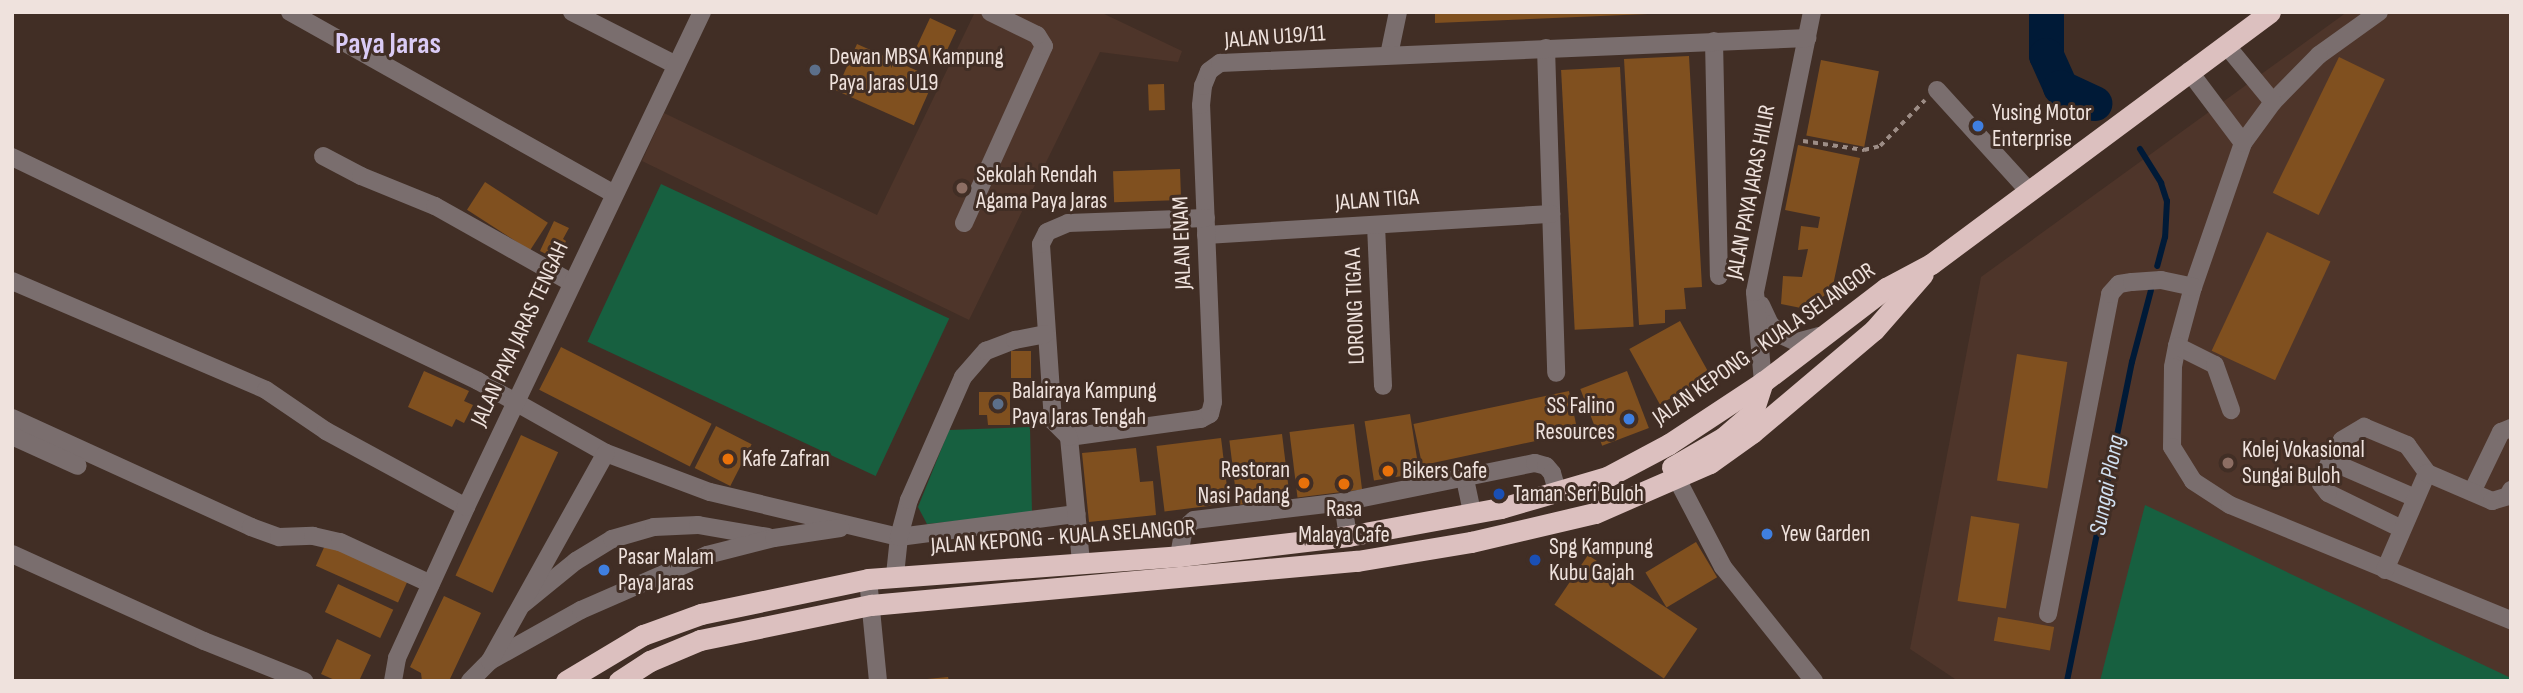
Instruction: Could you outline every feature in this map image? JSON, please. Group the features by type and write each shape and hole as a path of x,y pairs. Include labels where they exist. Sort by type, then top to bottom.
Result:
{"highway":[{"name":"JALAN KEPONG - KUALA SELANGOR","path":"566,681 643,635 701,614 868,579 1179,556 1348,536 1472,513 1607,477 1632,466 1763,382 1886,288 1931,264 2270,12"},
{"name":"JALAN KEPONG - KUALA SELANGOR","path":"619,681 650,661 701,640 871,605 1357,561 1471,542 1595,513 1710,463 1752,433 1874,330 1931,264"},
{"path":"1595,513 1724,437 1753,411 1763,382 1782,386 1802,379 1858,337 1874,330"}],"street":[{"path":"290,12 614,194"},
{"path":"572,12 676,65"},
{"name":"JALAN PAYA JARAS TENGAH","path":"393,681 397,658 466,507 702,12"},
{"path":"964,223 1044,46 1037,35 990,12"},
{"path":"1389,55 1398,12"},
{"name":"JALAN PAYA JARAS HILIR","path":"1763,382 1755,292 1812,12"},
{"path":"2379,12 2319,55 2273,102 2243,142 2193,287 2177,346 2173,367 2172,447 2193,481 2230,505 2511,620"},
{"name":"JALAN U19/11","path":"1209,71 1220,63 1232,61 1807,38"},
{"path":"1714,41 1719,276"},
{"path":"2226,46 2273,102"},
{"path":"1546,48 1556,373"},
{"name":"JALAN ENAM","path":"1069,437 1201,419 1210,414 1213,402 1201,105 1203,86 1209,71"},
{"path":"2189,71 2243,142"},
{"path":"1937,90 2029,191"},
{"path":"323,156 361,176 435,206 572,283"},
{"path":"12,157 516,400 606,453 710,492 847,527 899,537 1077,514"},
{"name":"JALAN TIGA","path":"1045,334 1041,244 1047,232 1068,223 1206,227 1376,225 1551,214"},
{"name":"LORONG TIGA A","path":"1376,225 1383,386"},
{"path":"2048,614 2110,294 2119,284 2132,282 2161,280 2193,287"},
{"path":"12,281 266,390 326,431 466,507"},
{"path":"1755,292 1770,324 1781,335 1797,342 1827,334"},
{"path":"895,575 899,537 908,500 962,377 986,351 1015,340 1045,334 1052,421 1069,437 1081,562"},
{"path":"2177,346 2215,365 2231,410"},
{"path":"12,418 251,527 279,537 313,536 340,542 431,584"},
{"path":"2402,529 2328,493 2321,484 2342,440 2364,427 2407,445 2427,473 2492,501 2508,496 2511,490"},
{"path":"2472,492 2501,432 2511,428"},
{"path":"12,436 78,466"},
{"path":"470,681 490,661 606,453"},
{"path":"2330,461 2416,498"},
{"path":"1179,556 1184,530 1194,520 1343,502 1535,463 1546,466 1552,473 1557,491"},
{"path":"2385,570 2427,473"},
{"path":"1465,479 1472,513"},
{"path":"1677,479 1723,567 1814,681"},
{"path":"1343,502 1348,536"},
{"path":"523,604 576,561 612,539 654,527 698,525 774,538"},
{"path":"490,661 637,583 707,555 774,538 847,527"},
{"path":"12,554 204,641 304,681"},
{"path":"868,579 878,681"}],"path":[{"path":"1787,138 1864,150 1880,146 1937,90"}],"shaded area":[{"name":"Sekolah Rendah Agama Paya Jaras","path":"975,12 1100,12 1182,51 1178,62 1100,52 969,320 642,161 664,113 877,215"},
{"name":"Kolej Vokasional Sungai Buloh","path":"2347,12 2511,12 2511,681 1958,681 1910,649 1981,277"}],"green space":[{"path":"661,184 949,318 876,476 587,342"},
{"path":"1030,427 1032,513 927,524 918,507 949,430"},
{"path":"2145,505 2511,678 2511,681 2100,681"}],"building":[{"path":"1435,12 1648,12 1648,14 1435,23"},
{"path":"930,18 956,30 940,65 914,52"},
{"path":"857,44 935,79 914,125 836,91"},
{"path":"1689,56 1702,287 1684,288 1686,309 1665,310 1665,323 1639,325 1624,59"},
{"path":"2339,57 2385,79 2319,215 2273,193"},
{"path":"1821,60 1879,71 1864,147 1806,136"},
{"path":"1620,67 1634,327 1575,330 1561,70"},
{"path":"1164,84 1165,110 1149,111 1148,85"},
{"path":"1798,145 1860,158 1832,290 1806,309 1781,304 1783,276 1802,277 1808,249 1798,250 1801,226 1818,228 1820,217 1785,210"},
{"path":"1180,169 1181,200 1114,202 1113,171"},
{"path":"485,182 548,223 530,251 467,210"},
{"path":"554,221 569,228 563,239 566,241 560,255 557,253 554,258 540,251"},
{"path":"2267,232 2330,262 2275,380 2212,351"},
{"path":"1680,321 1711,376 1660,404 1629,349"},
{"path":"561,347 712,424 690,466 539,390"},
{"path":"1011,351 1031,351 1031,378 1011,378"},
{"path":"2017,354 2067,362 2047,488 1997,480"},
{"path":"424,371 469,391 464,401 473,405 464,423 456,419 452,427 408,407"},
{"path":"1627,371 1649,428 1602,446 1580,389"},
{"path":"1569,391 1578,432 1422,465 1413,424"},
{"path":"979,392 1010,392 1010,425 988,425 987,415 979,415"},
{"path":"1410,414 1419,473 1374,480 1365,421"},
{"path":"1354,424 1362,490 1298,497 1289,432"},
{"path":"716,426 752,444 730,486 695,468"},
{"path":"1282,434 1290,499 1237,505 1229,440"},
{"path":"521,435 558,452 493,593 455,575"},
{"path":"1221,438 1229,504 1165,511 1156,446"},
{"path":"1136,448 1140,482 1153,481 1156,515 1089,522 1082,453"},
{"path":"1971,516 2019,524 2006,609 1958,601"},
{"path":"1696,542 1717,577 1667,608 1645,572"},
{"path":"326,543 408,580 398,602 316,566"},
{"path":"1588,555 1697,629 1664,679 1554,605"},
{"path":"338,584 393,610 380,638 325,612"},
{"path":"444,596 481,613 449,681 422,681 421,673 410,667"},
{"path":"1998,617 2054,627 2050,651 1994,641"},
{"path":"337,639 371,655 359,681 337,681 321,674"},
{"path":"948,677 949,681 927,681 927,679"}],"waterway":[{"name":"Sungai Plong","path":"2046,12 2046,55 2060,87 2094,103"},
{"name":"Sungai Plong","path":"2140,149 2161,183 2167,201 2165,237 2157,266"},
{"name":"Sungai Plong","path":"2067,681 2132,362 2151,290"}],"place":[{"name":"Dewan MBSA Kampung Paya Jaras U19","path":"815,70"},
{"name":"Yusing Motor Enterprise","path":"1978,126"},
{"name":"Sekolah Rendah Agama Paya Jaras","path":"962,188"},
{"name":"Balairaya Kampung Paya Jaras Tengah","path":"998,404"},
{"name":"SS Falino Resources","path":"1629,419"},
{"name":"Kafe Zafran","path":"728,459"},
{"name":"Kolej Vokasional Sungai Buloh","path":"2228,463"},
{"name":"Bikers Cafe","path":"1388,471"},
{"name":"Restoran Nasi Padang","path":"1304,483"},
{"name":"Rasa Malaya Cafe","path":"1344,484"},
{"name":"Taman Seri Buloh","path":"1499,494"},
{"name":"Yew Garden","path":"1767,534"},
{"name":"Spg Kampung Kubu Gajah","path":"1535,560"},
{"name":"Pasar Malam Paya Jaras","path":"604,570"}],"district":[{"name":"Paya Jaras","path":"388,44"}]}
